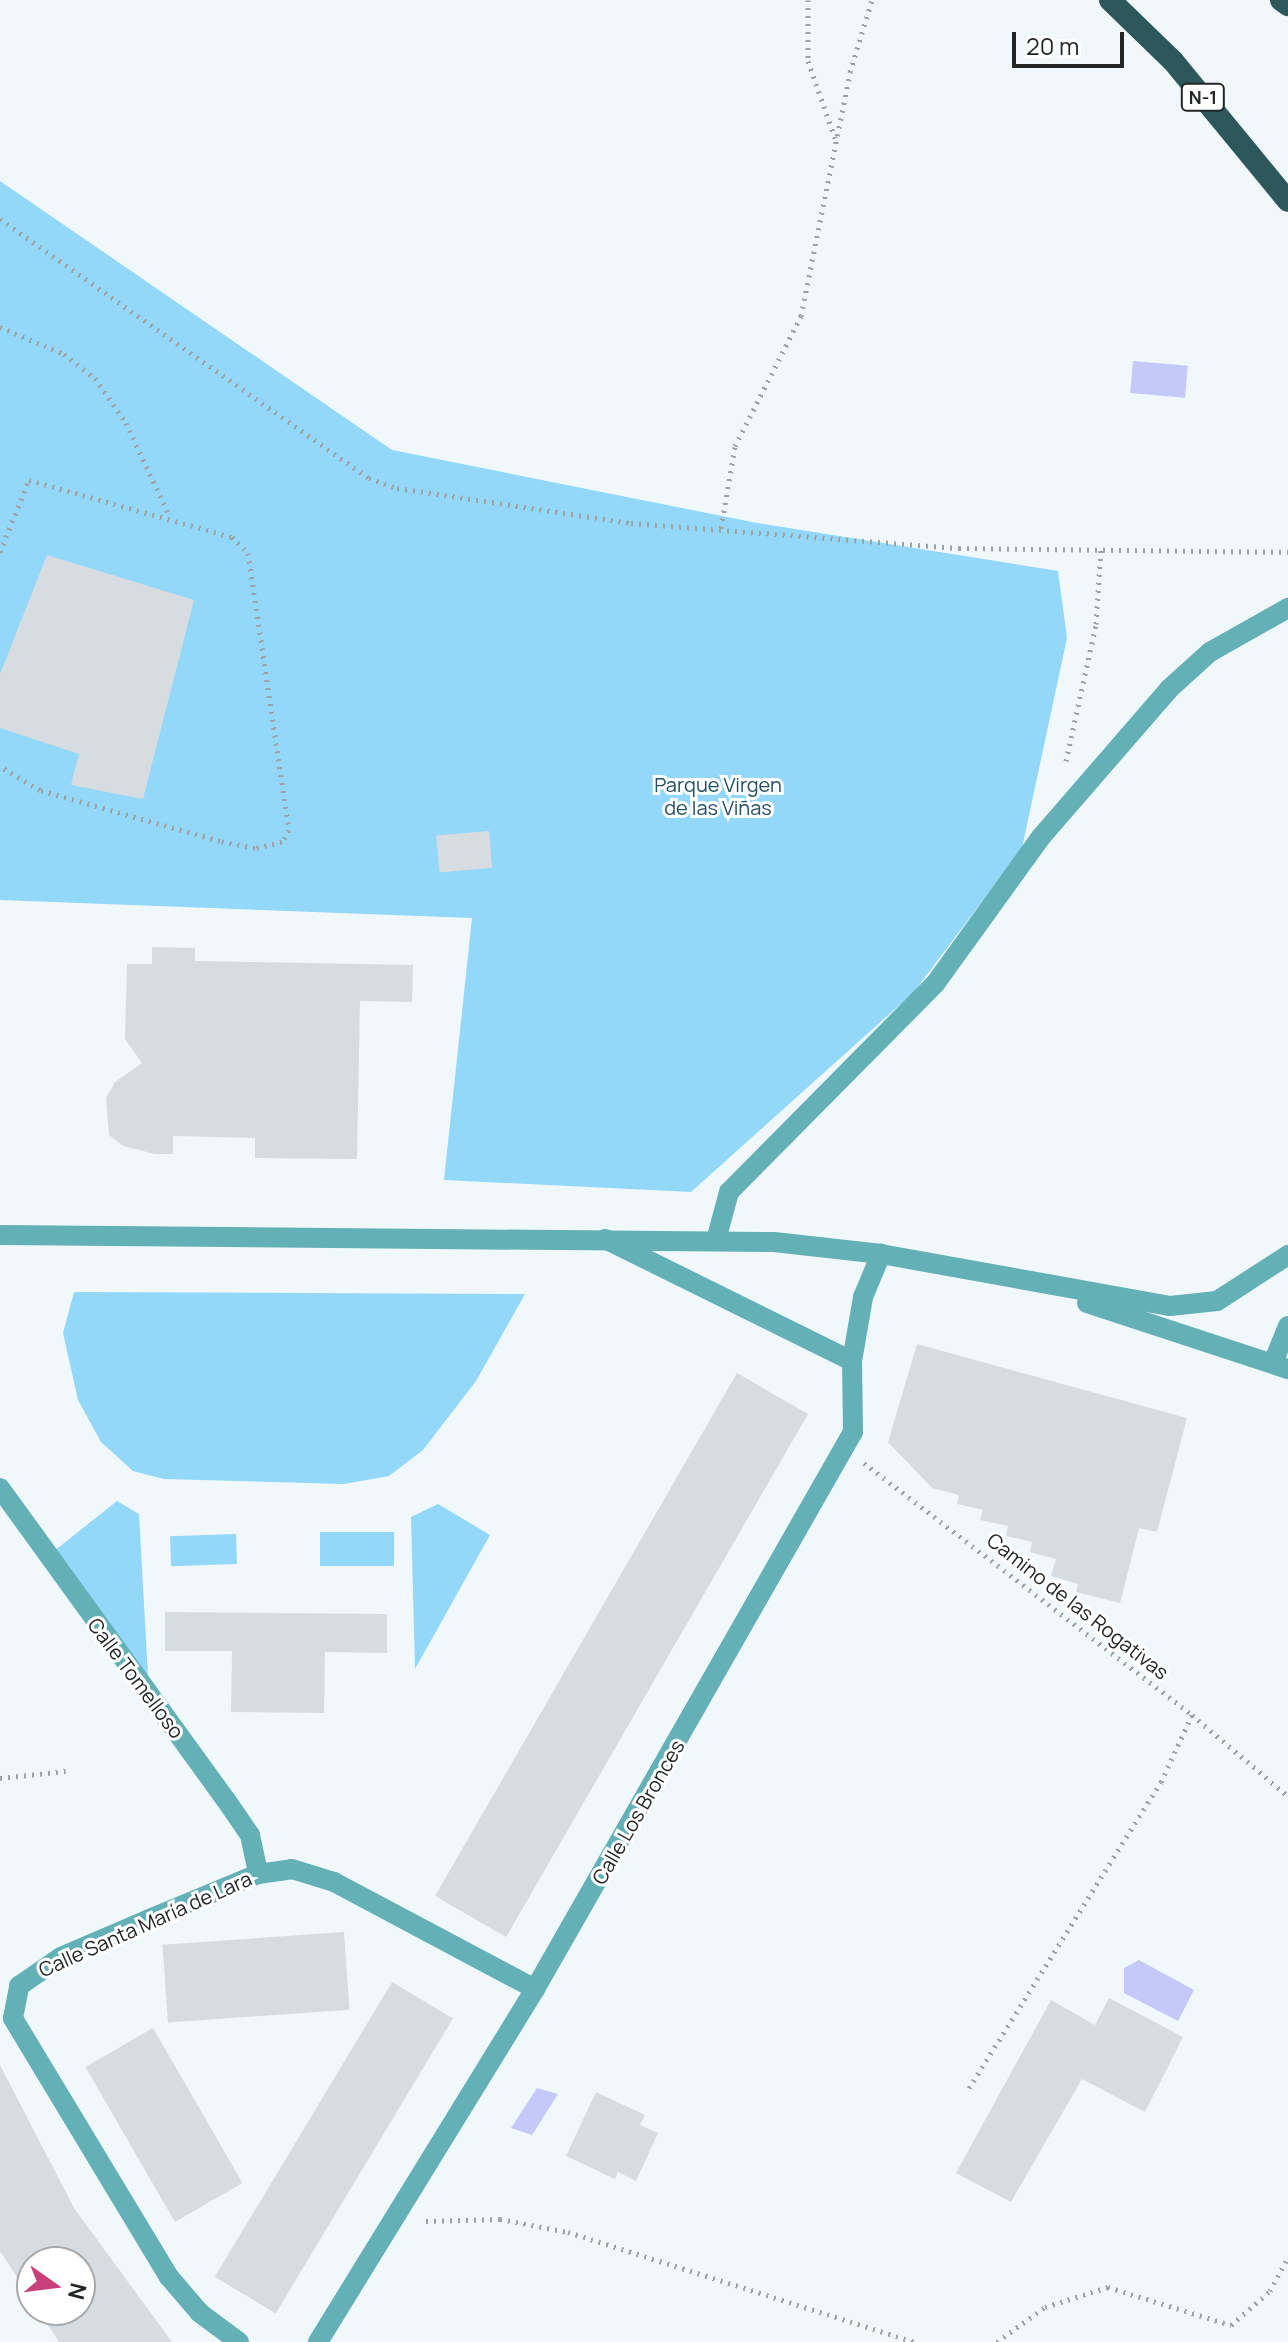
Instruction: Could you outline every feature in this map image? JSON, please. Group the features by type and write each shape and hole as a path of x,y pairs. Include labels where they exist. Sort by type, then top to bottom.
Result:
{"highway":[{"name":"N-1","path":"1110,0 1173,61 1288,201"},
{"path":"1281,0 1288,5"}],"street":[{"path":"716,1240 729,1192 935,984 1041,837 1169,689 1210,652 1288,608"},
{"path":"0,1235 598,1236 716,1240 881,1254 1022,1282 1191,1306 1217,1301 1288,1255"},
{"path":"598,1236 852,1361"},
{"name":"Calle Los Bronces","path":"318,2342 394,2223 535,1989 853,1432 852,1361 863,1297 881,1254"},
{"path":"1022,1282 1280,1366 1288,1326"},
{"name":"Calle Tomelloso","path":"0,1488 250,1835 258,1874"},
{"name":"Calle Santa María de Lara","path":"239,2342 200,2313 169,2277 13,2018 12,1999 34,1971 258,1874 292,1869 334,1882 535,1989"}],"path":[{"path":"808,0 808,61 835,140"},
{"path":"721,528 735,446 801,316 835,140 872,0"},
{"path":"0,219 369,478 631,523 959,548 1288,552"},
{"path":"0,327 64,354 95,378 126,423 170,516"},
{"path":"0,552 29,480 170,516 232,537 248,553 289,830 282,842 255,848 220,841 40,790 0,766"},
{"path":"1063,774 1096,624 1101,548"},
{"name":"Camino de las Rogativas","path":"843,1451 882,1473 1192,1715 1288,1796"},
{"path":"969,2088 1161,1782 1192,1715"},
{"path":"0,1778 66,1771"},
{"path":"394,2223 473,2218 568,2232 915,2342"},
{"path":"997,2342 1045,2307 1108,2287 1231,2325 1270,2291 1288,2257"}],"green space":[{"name":"Parque Virgen de las Viñas","path":"0,181 392,450 757,523 1058,571 1067,638 1022,848 914,992 691,1192 444,1180 472,918 0,900"},
{"path":"74,1292 525,1294 476,1381 423,1450 389,1476 344,1484 164,1479 133,1471 101,1442 78,1400 63,1333"},
{"path":"117,1501 139,1514 148,1676 54,1551"},
{"path":"438,1504 490,1535 415,1669 411,1517"},
{"path":"320,1532 394,1532 394,1566 320,1566"},
{"path":"236,1534 237,1564 171,1566 170,1536"}],"shaded area":[{"path":"1133,361 1188,366 1185,398 1130,393"},
{"path":"1139,1960 1194,1990 1178,2021 1124,1993 1124,1968"},
{"path":"537,2088 558,2094 532,2135 511,2128"}],"building":[{"path":"47,555 194,600 143,799 71,785 79,754 0,728 0,674"},
{"path":"489,831 492,868 439,872 436,836"},
{"path":"152,947 195,948 195,961 413,965 412,1002 360,1001 357,1159 255,1158 255,1138 173,1136 173,1154 155,1154 123,1146 109,1135 106,1098 115,1082 142,1063 125,1039 127,964 152,964"},
{"path":"917,1344 1187,1418 1157,1532 1139,1528 1120,1603 1076,1592 1078,1584 1051,1576 1056,1559 1030,1552 1032,1542 1006,1536 1008,1526 980,1520 983,1510 957,1504 959,1495 932,1488 888,1442"},
{"path":"737,1373 808,1414 506,1937 435,1896"},
{"path":"165,1612 387,1614 387,1653 325,1652 324,1713 231,1712 232,1651 165,1651"},
{"path":"344,1932 349,2010 168,2023 162,1945"},
{"path":"392,1982 453,2019 276,2313 215,2277"},
{"path":"1109,1998 1183,2037 1145,2112 1082,2079 1011,2202 956,2173 1051,2000 1095,2025"},
{"path":"153,2028 242,2183 175,2222 85,2067"},
{"path":"0,2065 74,2208 172,2342 59,2342 48,2326 96,2326 96,2246 16,2246 16,2276 0,2251"},
{"path":"596,2092 645,2115 640,2125 658,2133 636,2181 618,2172 615,2179 566,2156"}]}
